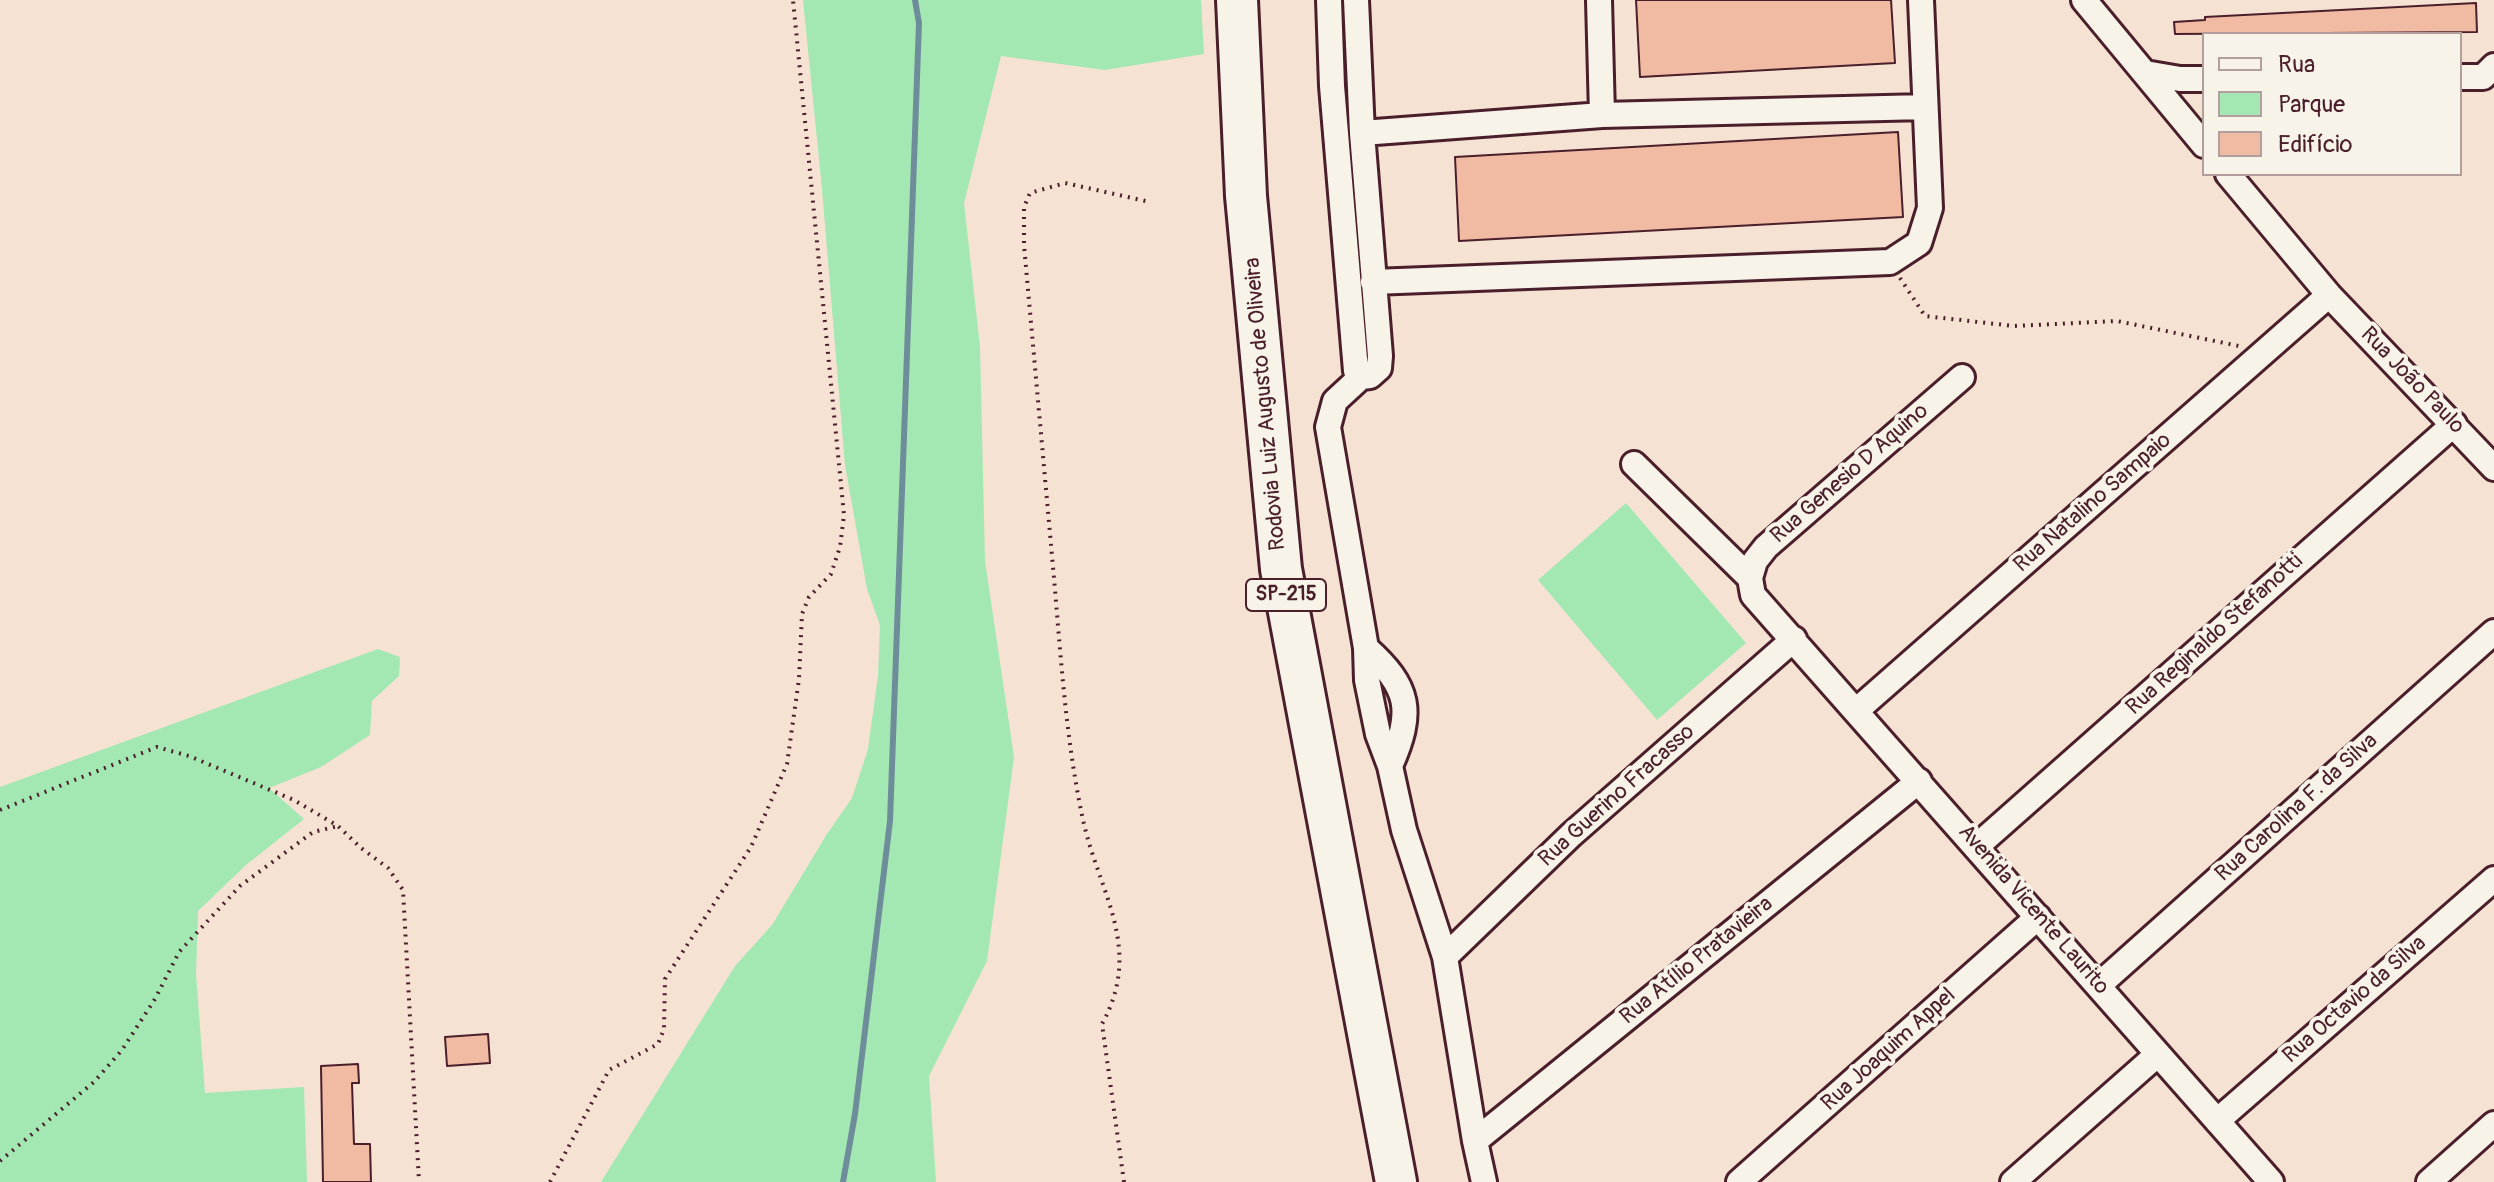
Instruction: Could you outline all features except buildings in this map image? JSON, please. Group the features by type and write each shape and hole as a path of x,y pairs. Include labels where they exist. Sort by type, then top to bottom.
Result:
{"highway":[{"name":"Rodovia Luiz Augusto de Oliveira","path":"1237,0 1246,196 1281,569 1396,1182"}],"street":[{"path":"1329,0 1332,86 1356,371 1361,377"},
{"path":"1356,0 1379,368 1370,376 1361,377 1335,401 1328,427 1378,734 1390,766 1404,830 1445,957 1484,1182"},
{"path":"1599,0 1602,115"},
{"path":"1373,282 1890,262 1919,243 1930,208 1921,0"},
{"path":"2084,0 2202,143"},
{"path":"2462,77 2483,77 2494,66"},
{"path":"2145,73 2202,79"},
{"path":"1362,133 1602,115 1925,107"},
{"name":"Rua João Paulo","path":"2230,176 2329,295 2494,468"},
{"name":"Rua Natalino Sampaio","path":"1857,710 2329,295"},
{"name":"Rua Genesio D Aquino","path":"1750,578 1755,561 1766,547 1962,377"},
{"name":"Rua Reginaldo Stefanotti","path":"1977,846 2454,424"},
{"name":"Avenida Vicente Laurito","path":"1634,464 1750,578 1753,595 2271,1182"},
{"name":"Rua Carolina F. da Silva","path":"2099,985 2494,632"},
{"name":"Rua Guerino Fracasso","path":"1445,957 1571,835 1794,639"},
{"name":"Rua Atílio Pratavieira","path":"1475,1141 1919,781"},
{"name":"Rua Octavio da Silva","path":"2217,1121 2494,879"},
{"name":"Rua Joaquim Appel","path":"1739,1182 2038,917"},
{"path":"2013,1182 2158,1054"},
{"path":"2429,1182 2494,1124"}],"path":[{"path":"550,1182 609,1070 658,1044 664,1029 665,979 751,847 787,764 799,679 802,614 809,597 831,574 840,547 844,515 793,0"},
{"path":"1124,1182 1102,1024 1114,1003 1119,975 1116,922 1083,822 1065,708 1024,245 1024,207 1030,193 1065,183 1150,202"},
{"path":"1890,262 1925,316 2014,326 2117,321 2266,351"},
{"path":"0,810 157,747 189,756 294,800 338,826 388,868 403,890 419,1182"},
{"path":"0,1161 94,1082 122,1050 155,999 179,952 240,886 313,832 338,826"}],"green space":[{"path":"803,0 1201,0 1204,54 1105,70 1001,56 964,203 980,347 985,561 1014,757 987,961 929,1076 936,1182 601,1182 735,966 772,925 852,798 868,749 878,676 880,625 867,589 845,465"},
{"path":"1626,503 1746,643 1657,720 1538,580"},
{"path":"378,649 400,657 399,676 372,701 370,735 321,767 269,788 304,819 246,865 198,911 196,975 205,1093 304,1087 307,1182 0,1182 0,787"}],"waterway":[{"path":"843,1182 855,1114 890,821 919,23 915,0"}]}
